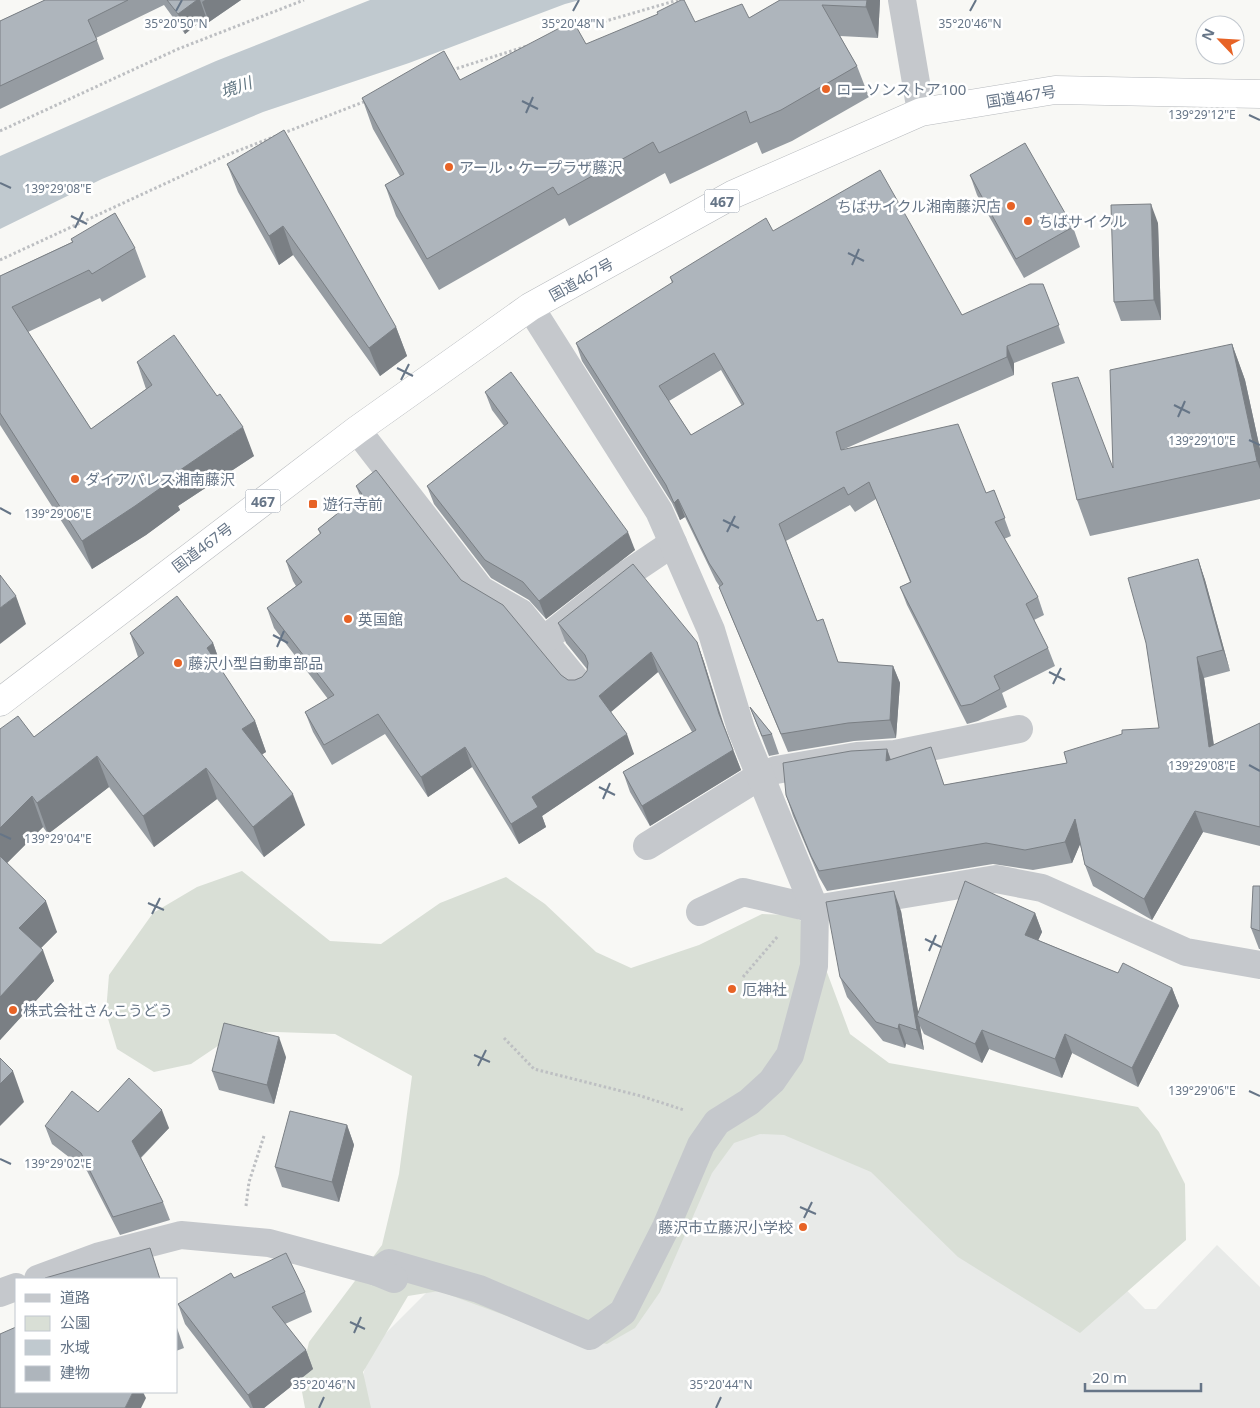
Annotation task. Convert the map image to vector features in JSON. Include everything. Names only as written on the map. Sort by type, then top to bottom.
[{"type":"highway","name":"国道467号","points":[[0,702],[357,430],[530,307],[734,194],[921,112],[1055,90],[1260,94]]},
{"type":"street","points":[[902,0],[921,112]]},
{"type":"street","points":[[378,1272],[389,1264],[479,1289],[590,1336],[623,1312],[666,1227],[701,1145],[717,1122],[750,1102],[772,1081],[790,1055],[814,966],[814,909],[741,728],[711,630],[659,511],[530,307]]},
{"type":"street","points":[[357,430],[481,590],[521,613],[580,685]]},
{"type":"street","points":[[544,640],[627,574],[673,543]]},
{"type":"street","points":[[647,846],[760,776],[776,770],[857,756],[894,754],[1019,730]]},
{"type":"street","points":[[700,912],[742,892],[814,909],[996,879],[1042,888],[1186,952],[1260,964]]},
{"type":"street","points":[[41,1278],[100,1256],[181,1235],[269,1243],[378,1272],[408,1284]]},
{"type":"street","points":[[0,1293],[15,1287]]},
{"type":"path","points":[[0,131],[178,49],[304,0]]},
{"type":"path","points":[[574,31],[678,0]]},
{"type":"path","points":[[446,72],[529,45]]},
{"type":"path","points":[[0,260],[227,155],[375,98]]},
{"type":"path","points":[[743,977],[782,932],[814,909]]},
{"type":"path","points":[[504,1038],[534,1069],[641,1096],[717,1122]]},
{"type":"path","points":[[252,1242],[246,1204],[249,1182],[264,1136]]},
{"type":"shaded area","name":"藤沢市立藤沢小学校","points":[[817,1056],[1098,1261],[1145,1309],[1156,1309],[1217,1245],[1260,1287],[1260,1408],[366,1408],[358,1398],[369,1350],[441,1278]]},
{"type":"green space","points":[[242,871],[330,941],[381,944],[440,903],[506,877],[545,904],[596,952],[631,968],[699,945],[762,914],[788,915],[809,924],[850,1034],[889,1063],[1138,1107],[1159,1132],[1185,1184],[1186,1240],[1080,1333],[958,1257],[871,1172],[784,1135],[760,1134],[734,1143],[712,1173],[660,1292],[635,1328],[607,1344],[555,1334],[439,1291],[408,1296],[363,1372],[371,1408],[305,1408],[300,1381],[309,1342],[382,1245],[399,1174],[412,1076],[335,1034],[276,1032],[237,1033],[191,1064],[154,1072],[117,1049],[106,1012],[109,975],[153,913],[197,887]]},
{"type":"water","name":"境川","points":[[370,0],[580,0],[409,63],[263,112],[102,179],[0,229],[0,156],[216,61]]},
{"type":"building","points":[[45,0],[128,0],[88,20],[97,40],[0,86],[0,21]]},
{"type":"building","points":[[167,0],[197,0],[178,14]]},
{"type":"building","points":[[684,0],[695,22],[742,4],[749,18],[780,0],[867,0],[866,7],[822,5],[857,66],[781,110],[750,123],[746,111],[659,153],[653,142],[558,195],[553,187],[427,259],[385,185],[404,174],[362,98],[444,51],[460,80],[573,21],[586,44],[658,14],[657,12]]},
{"type":"building","points":[[284,130],[396,327],[369,348],[283,226],[269,236],[227,164]]},
{"type":"building","name":"ちばサイクル","points":[[1025,143],[1073,227],[1016,259],[970,175]]},
{"type":"building","points":[[880,170],[962,315],[1030,284],[1043,284],[1059,325],[1007,346],[1007,357],[836,432],[841,450],[958,424],[986,493],[994,490],[1005,518],[995,522],[1038,597],[1026,604],[1048,648],[994,676],[1000,689],[972,704],[961,706],[900,587],[911,582],[869,482],[848,495],[844,487],[779,524],[817,621],[823,619],[838,662],[893,666],[890,720],[848,723],[781,734],[719,587],[723,584],[709,563],[678,499],[674,503],[666,485],[576,343],[673,282],[670,277],[766,218],[773,231]],"holes":[[[714,353],[744,404],[691,435],[659,386]]]},
{"type":"building","points":[[1151,204],[1154,300],[1114,302],[1111,205]]},
{"type":"building","points":[[115,213],[135,248],[92,274],[89,270],[12,307],[91,429],[152,385],[137,362],[174,335],[217,396],[220,394],[243,427],[167,479],[169,482],[82,541],[0,413],[0,276],[73,242],[71,239]]},
{"type":"building","points":[[1232,344],[1257,461],[1077,500],[1052,383],[1078,377],[1113,468],[1110,370]]},
{"type":"building","points":[[511,372],[628,532],[539,601],[523,582],[485,560],[427,486],[508,423],[485,392]]},
{"type":"building","points":[[376,470],[461,580],[503,605],[561,675],[568,680],[582,677],[587,671],[588,663],[585,655],[558,623],[633,564],[697,642],[719,714],[733,750],[642,806],[623,772],[696,730],[651,652],[599,696],[627,734],[532,797],[538,807],[511,824],[465,747],[421,777],[378,714],[324,745],[305,712],[334,695],[267,608],[302,582],[286,561],[321,533],[318,529],[362,494],[356,486]]},
{"type":"building","points":[[1198,559],[1223,650],[1197,657],[1209,747],[1260,723],[1260,827],[1195,811],[1144,899],[1085,865],[1075,819],[1065,842],[1025,850],[986,843],[819,871],[786,795],[783,763],[851,751],[887,749],[886,761],[931,747],[944,785],[1067,763],[1064,752],[1122,734],[1122,730],[1159,728],[1146,643],[1128,578]]},
{"type":"building","points":[[0,575],[16,596],[0,608]]},
{"type":"building","points":[[177,596],[213,643],[207,648],[255,721],[242,729],[293,794],[253,827],[206,768],[143,816],[97,756],[37,803],[32,796],[0,828],[0,729],[18,716],[34,737],[144,653],[130,633]]},
{"type":"building","points":[[750,707],[772,734],[762,736]]},
{"type":"building","points":[[0,856],[46,901],[19,928],[43,950],[0,997]]},
{"type":"building","points":[[965,881],[1035,913],[1025,935],[1118,973],[1123,963],[1172,988],[1132,1068],[1065,1034],[1055,1059],[982,1030],[975,1044],[917,1016]]},
{"type":"building","points":[[1253,886],[1260,886],[1260,931],[1251,928]]},
{"type":"building","points":[[894,891],[917,1030],[899,1024],[898,1029],[876,1022],[840,977],[826,902]]},
{"type":"building","points":[[224,1023],[279,1037],[267,1085],[212,1071]]},
{"type":"building","points":[[0,1058],[13,1071],[0,1084]]},
{"type":"building","points":[[129,1078],[162,1110],[132,1141],[163,1202],[113,1217],[81,1153],[45,1126],[72,1091],[98,1112]]},
{"type":"building","points":[[290,1111],[347,1125],[332,1182],[275,1167]]},
{"type":"building","points":[[150,1248],[160,1278],[45,1278]]},
{"type":"building","points":[[286,1253],[305,1292],[272,1307],[306,1350],[248,1395],[178,1304],[231,1273],[234,1278]]},
{"type":"building","points":[[15,1327],[15,1393],[132,1393],[125,1408],[0,1408],[0,1334]]},
{"type":"place","name":"ローソンストア100","points":[[826,89]]},
{"type":"place","name":"アール・ケープラザ藤沢","points":[[449,167]]},
{"type":"place","name":"ちばサイクル湘南藤沢店","points":[[1011,206]]},
{"type":"place","name":"ちばサイクル","points":[[1028,221]]},
{"type":"place","name":"ダイアパレス湘南藤沢","points":[[75,479]]},
{"type":"place","name":"遊行寺前","points":[[313,504]]},
{"type":"place","name":"英国館","points":[[348,619]]},
{"type":"place","name":"藤沢小型自動車部品","points":[[178,663]]},
{"type":"place","name":"厄神社","points":[[732,989]]},
{"type":"place","name":"株式会社さんこうどう","points":[[13,1010]]},
{"type":"place","name":"藤沢市立藤沢小学校","points":[[803,1227]]}]
